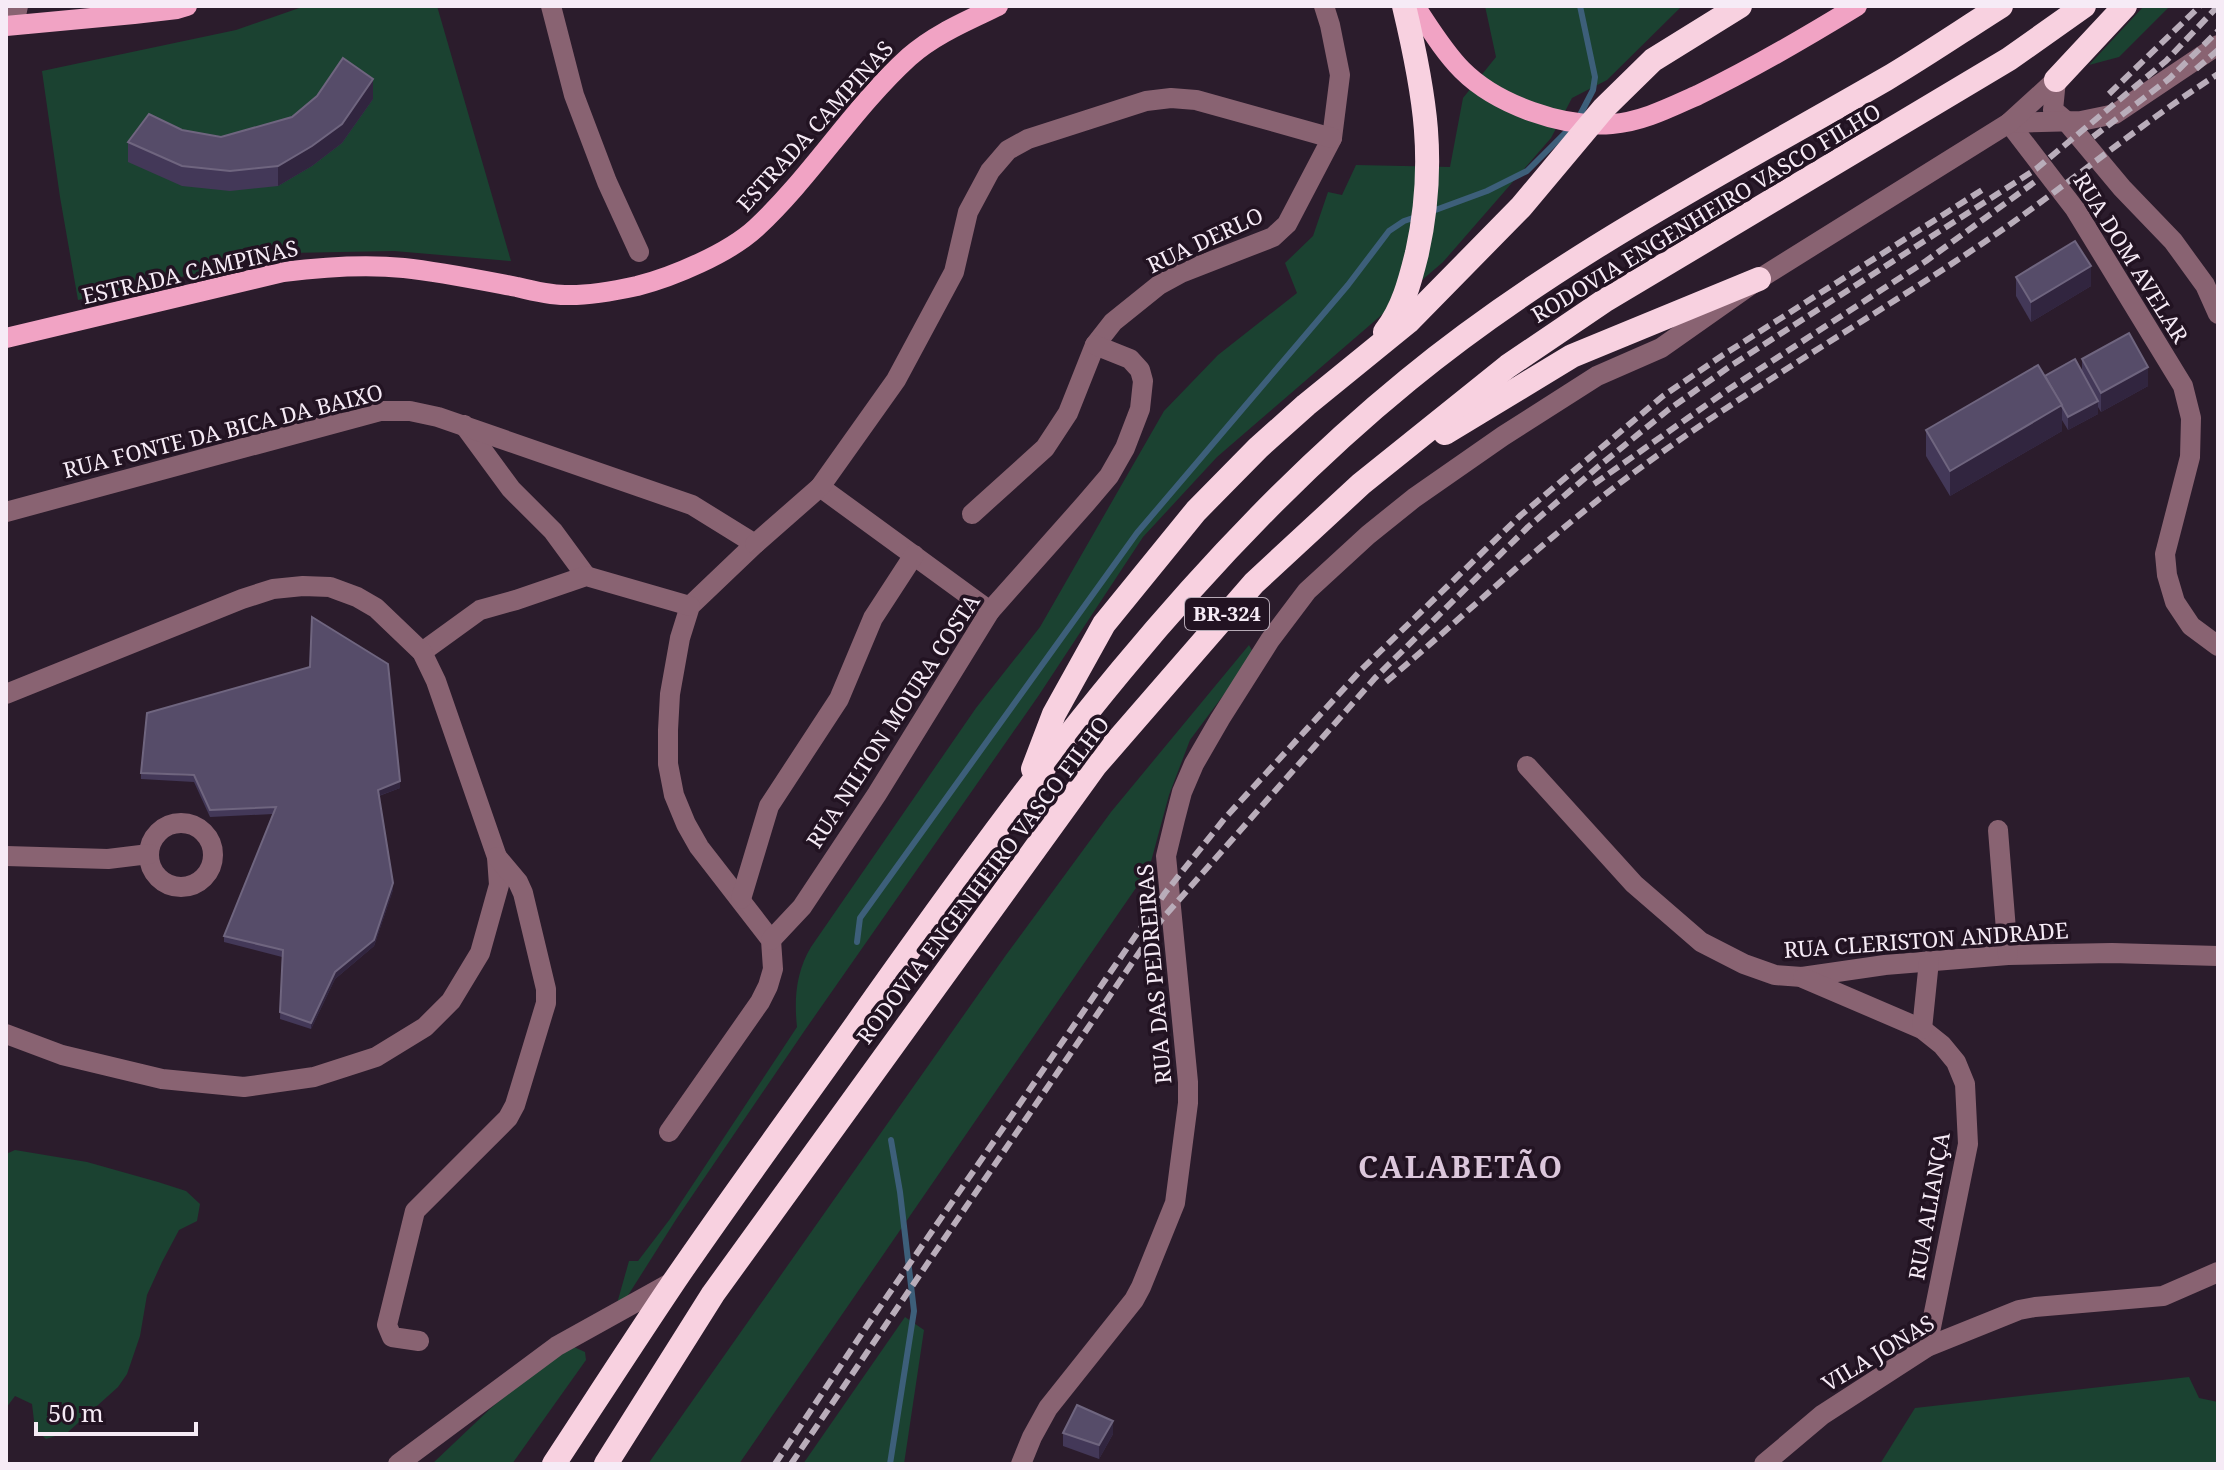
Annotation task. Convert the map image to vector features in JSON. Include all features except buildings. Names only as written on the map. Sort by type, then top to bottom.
[{"type":"highway","points":[[1364,359],[1392,322],[1401,304],[1422,230],[1429,168],[1426,121],[1404,6]]},
{"type":"highway","points":[[1025,792],[1054,714],[1104,624],[1196,511],[1268,439],[1408,322],[1510,218],[1604,108],[1653,60],[1740,6]]},
{"type":"highway","name":"RODOVIA ENGENHEIRO VASCO FILHO","points":[[554,1464],[675,1281],[1025,792],[1084,716],[1173,611],[1329,448],[1477,325],[1557,270],[1892,75],[2001,6]]},
{"type":"highway","name":"RODOVIA ENGENHEIRO VASCO FILHO","points":[[606,1464],[713,1294],[1095,766],[1254,583],[1361,484],[1508,366],[1604,301],[1739,218],[2009,59],[2084,6]]},
{"type":"highway","points":[[2056,80],[2125,6]]},
{"type":"highway","points":[[1361,484],[1572,356],[1759,279]]},
{"type":"main road","points":[[13,19],[187,6]]},
{"type":"main road","name":"ESTRADA CAMPINAS","points":[[6,338],[283,272],[312,269],[407,268],[567,295],[606,292],[670,275],[721,251],[754,230],[910,56],[949,29],[998,6]]},
{"type":"main road","points":[[1415,6],[1462,70],[1486,88],[1512,103],[1547,116],[1583,124],[1614,124],[1648,117],[1743,73],[1857,6]]},
{"type":"street","points":[[551,6],[574,95],[607,182],[639,252]]},
{"type":"street","name":"RUA DERLO","points":[[972,514],[1045,448],[1068,413],[1095,345],[1113,322],[1159,285],[1181,273],[1281,232],[1332,138],[1340,75],[1324,6]]},
{"type":"street","points":[[2009,123],[2093,120],[2115,114],[2218,45]]},
{"type":"street","points":[[2056,80],[2053,110],[2173,241],[2205,285],[2218,314]]},
{"type":"street","name":"RUA DAS PEDREIRAS","points":[[1021,1464],[1048,1408],[1134,1300],[1175,1203],[1188,1082],[1166,856],[1182,792],[1194,764],[1270,640],[1307,591],[1414,498],[1547,407],[1597,376],[1661,348],[1759,279],[2009,123],[2056,80]]},
{"type":"street","points":[[669,1132],[760,1002],[773,969],[771,940],[699,847],[674,795],[668,764],[670,694],[680,638],[690,606],[820,487],[896,380],[954,272],[968,212],[990,171],[1008,150],[1028,139],[1146,101],[1171,98],[1196,100],[1332,138]]},
{"type":"street","name":"RUA DOM AVELAR","points":[[2009,123],[2075,209],[2183,386],[2191,418],[2190,457],[2165,554],[2167,575],[2175,602],[2191,626],[2218,646]]},
{"type":"street","name":"RUA NILTON MOURA COSTA","points":[[771,940],[802,907],[877,794],[990,611],[1109,476],[1125,448],[1135,426],[1142,396],[1140,370],[1130,359],[1095,345]]},
{"type":"street","name":"RUA FONTE DA BICA DA BAIXO","points":[[6,512],[380,411],[410,411],[464,425],[692,505],[755,544]]},
{"type":"street","points":[[464,425],[511,489],[553,531],[586,576]]},
{"type":"street","points":[[820,487],[990,611]]},
{"type":"street","points":[[741,899],[769,806],[839,699],[873,618],[914,555]]},
{"type":"street","points":[[422,652],[480,610],[586,576],[690,606]]},
{"type":"street","points":[[6,694],[273,589],[330,587],[357,597],[391,620],[422,652],[436,681],[497,857],[499,885],[480,953],[451,1001],[425,1027],[376,1057],[314,1077],[244,1087],[162,1079],[62,1055],[6,1034]]},
{"type":"street","name":"RUA CLERISTON ANDRADE","points":[[1527,766],[1634,884],[1701,942],[1744,964],[1775,975],[1802,977],[1885,965],[2008,955],[2112,953],[2218,956]]},
{"type":"street","points":[[1998,830],[2008,955]]},
{"type":"street","points":[[6,856],[108,859],[149,854]]},
{"type":"street","points":[[419,1341],[392,1337],[387,1325],[415,1211],[508,1118],[515,1105],[546,1003],[546,989],[523,893],[497,857]]},
{"type":"street","points":[[1922,1029],[1929,961]]},
{"type":"street","name":"RUA ALIANÇA","points":[[1802,977],[1922,1029],[1942,1045],[1956,1062],[1965,1084],[1968,1144],[1927,1347]]},
{"type":"street","name":"VILA JONAS","points":[[1764,1464],[1822,1415],[1927,1347],[2019,1310],[2163,1296],[2218,1272]]},
{"type":"street","points":[[398,1464],[557,1346],[675,1281]]},
{"type":"green space","points":[[305,6],[437,6],[511,261],[394,251],[288,253],[78,300],[42,71],[236,30]]},
{"type":"green space","points":[[1485,6],[1682,6],[1607,80],[1572,98],[1551,138],[1443,262],[1217,457],[1143,537],[1039,695],[677,1218],[620,1308],[616,1307],[629,1261],[638,1261],[670,1219],[797,1027],[797,986],[811,947],[976,708],[1040,627],[1164,411],[1218,355],[1297,293],[1285,263],[1313,236],[1328,192],[1342,195],[1356,165],[1450,167],[1463,98],[1496,57]]},
{"type":"green space","points":[[2144,6],[2170,6],[2119,57],[2089,65]]},
{"type":"green space","points":[[1249,645],[1254,654],[1190,740],[1169,795],[1149,869],[739,1464],[648,1464],[1006,955],[1111,812]]},
{"type":"green space","points":[[15,1150],[87,1162],[158,1182],[186,1191],[200,1204],[197,1221],[179,1230],[147,1295],[140,1336],[127,1374],[118,1387],[68,1432],[46,1439],[35,1429],[32,1404],[15,1396],[6,1408],[6,1154]]},
{"type":"green space","points":[[905,1317],[924,1330],[904,1464],[803,1464]]},
{"type":"green space","points":[[574,1347],[585,1352],[586,1360],[512,1464],[432,1464],[536,1370]]},
{"type":"green space","points":[[2189,1377],[2199,1398],[2218,1402],[2218,1464],[1880,1464],[1915,1408]]},
{"type":"waterway","points":[[1579,117],[1593,90],[1595,77],[1580,6]]},
{"type":"waterway","points":[[1430,212],[1487,191],[1527,171],[1572,126]]},
{"type":"waterway","points":[[857,942],[860,918],[1137,533],[1348,285],[1389,231],[1416,217]]},
{"type":"waterway","points":[[890,1464],[914,1311],[891,1140]]},
{"type":"railway","points":[[2109,94],[2200,6]]},
{"type":"railway","points":[[791,1464],[1162,919],[1375,678],[1528,527],[1668,410],[1729,367],[2036,169],[2166,61],[2218,6]]},
{"type":"railway","points":[[2093,137],[2170,78],[2218,31]]},
{"type":"railway","points":[[2196,69],[2218,50]]},
{"type":"railway","points":[[1386,682],[1557,533],[1660,453],[1983,243],[2218,74]]},
{"type":"railway","points":[[1594,484],[1729,389],[1926,261],[2036,181]]},
{"type":"railway","points":[[775,1464],[1165,893],[1225,818],[1362,669],[1521,515],[1663,396],[1982,190]]},
{"type":"district","name":"CALABETÃO","points":[[1461,1168]]}]
